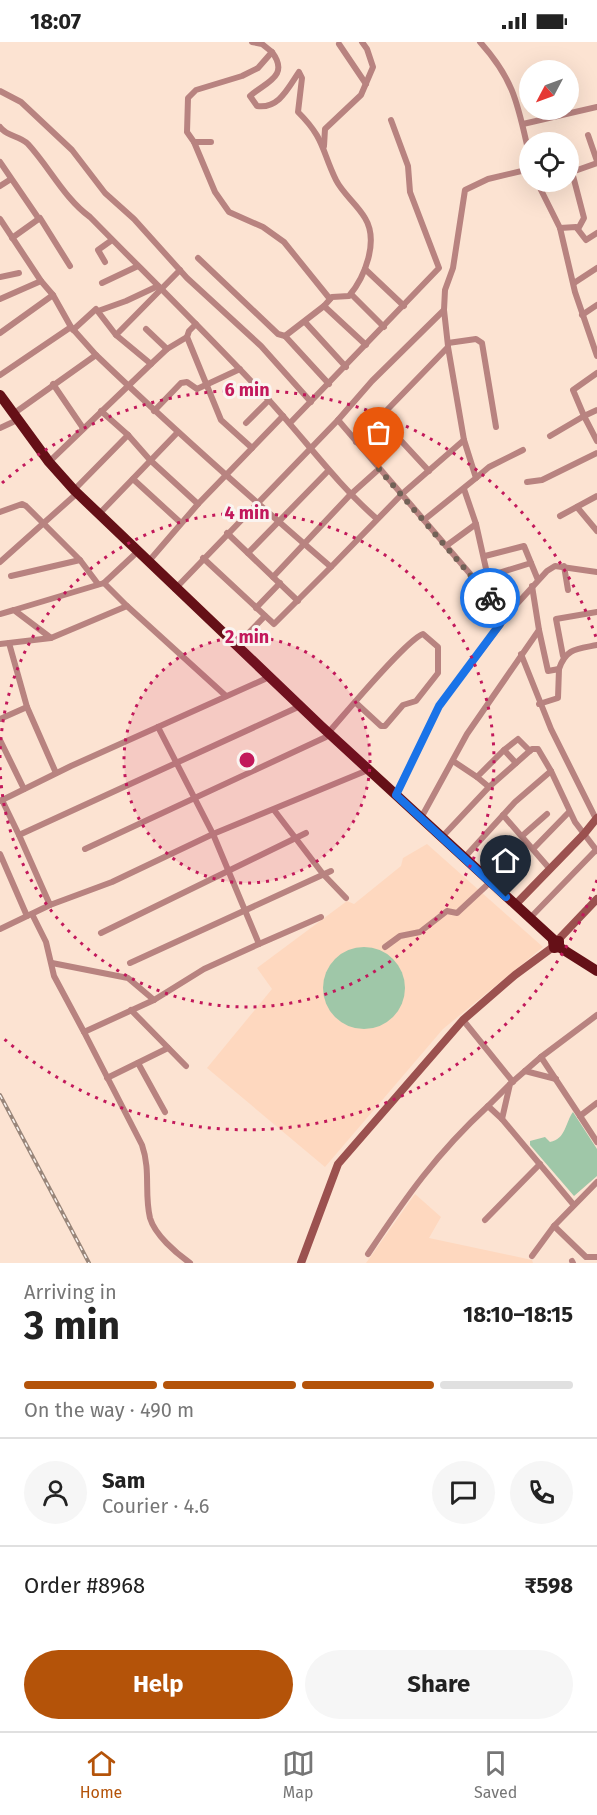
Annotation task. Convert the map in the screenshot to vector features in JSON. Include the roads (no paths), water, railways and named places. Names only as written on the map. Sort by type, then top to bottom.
[{"type":"highway","points":[[0,395],[45,465],[134,555],[237,645],[327,735]]},
{"type":"highway","points":[[0,404],[74,493],[148,561],[265,679],[367,772],[486,886],[556,944],[597,971]]},
{"type":"highway","points":[[367,772],[396,795],[556,944],[597,966]]},
{"type":"street","points":[[252,42],[262,44],[272,52],[278,61],[279,70],[273,80],[250,96],[256,106],[266,107],[281,99],[299,72],[302,78],[298,112],[313,127],[324,146],[337,181],[367,220],[370,243],[365,270],[351,294],[330,299],[285,336]]},
{"type":"street","points":[[324,146],[325,129],[361,95],[373,67],[362,42]]},
{"type":"street","points":[[480,42],[500,65],[516,96],[525,132]]},
{"type":"street","points":[[339,44],[366,84]]},
{"type":"street","points":[[272,52],[258,68],[242,76],[196,90],[188,99],[187,132],[202,154],[215,192],[229,212],[262,227],[284,242],[330,299]]},
{"type":"street","points":[[0,91],[21,102],[72,150],[98,185],[155,240],[180,270],[261,346],[311,402]]},
{"type":"street","points":[[523,124],[597,107]]},
{"type":"street","points":[[291,423],[439,267],[410,192],[408,166],[391,120]]},
{"type":"street","points":[[0,128],[4,132],[18,136],[29,146],[75,206],[240,369],[291,423],[328,471],[377,519]]},
{"type":"street","points":[[579,169],[597,162],[588,135]]},
{"type":"street","points":[[194,142],[211,142],[202,154]]},
{"type":"street","points":[[0,162],[70,266]]},
{"type":"street","points":[[476,478],[464,440],[448,345],[444,310],[445,290],[453,268],[465,190],[488,179],[519,172]]},
{"type":"street","points":[[0,186],[11,179]]},
{"type":"street","points":[[544,192],[560,228],[582,315],[597,356]]},
{"type":"street","points":[[576,192],[583,211],[583,223],[578,229]]},
{"type":"street","points":[[0,219],[41,282],[53,295],[72,329],[96,355],[177,433],[280,520],[331,567]]},
{"type":"street","points":[[12,238],[39,219]]},
{"type":"street","points":[[560,228],[578,229]]},
{"type":"street","points":[[578,229],[586,240],[597,233]]},
{"type":"street","points":[[105,262],[98,250],[111,240]]},
{"type":"street","points":[[198,258],[278,334],[285,336],[328,384]]},
{"type":"street","points":[[102,283],[138,266]]},
{"type":"street","points":[[574,284],[597,268]]},
{"type":"street","points":[[116,335],[180,270]]},
{"type":"street","points":[[365,270],[404,306]]},
{"type":"street","points":[[0,277],[19,273]]},
{"type":"street","points":[[0,299],[41,282]]},
{"type":"street","points":[[0,375],[72,329],[96,309],[98,311],[160,288]]},
{"type":"street","points":[[351,294],[384,327]]},
{"type":"street","points":[[0,333],[53,295]]},
{"type":"street","points":[[582,315],[597,305]]},
{"type":"street","points":[[324,306],[366,345]]},
{"type":"street","points":[[175,590],[203,558],[338,420],[372,381],[444,310]]},
{"type":"street","points":[[98,311],[116,335],[151,364]]},
{"type":"street","points":[[305,321],[346,367]]},
{"type":"street","points":[[196,324],[187,337],[205,386],[225,425],[252,448]]},
{"type":"street","points":[[146,329],[166,349]]},
{"type":"street","points":[[49,462],[166,349],[187,337]]},
{"type":"street","points":[[356,442],[448,345],[476,339],[482,343],[496,427]]},
{"type":"street","points":[[0,428],[53,384],[96,355]]},
{"type":"street","points":[[154,411],[181,383],[187,382],[195,390],[240,369]]},
{"type":"street","points":[[597,373],[573,390],[597,441]]},
{"type":"street","points":[[53,384],[83,428]]},
{"type":"street","points":[[246,423],[269,400]]},
{"type":"street","points":[[550,436],[597,410]]},
{"type":"street","points":[[101,411],[198,504]]},
{"type":"street","points":[[148,561],[198,504],[283,416]]},
{"type":"street","points":[[380,418],[429,471]]},
{"type":"street","points":[[338,420],[493,601]]},
{"type":"street","points":[[99,514],[177,433]]},
{"type":"street","points":[[0,562],[74,493],[128,435]]},
{"type":"street","points":[[203,558],[272,623],[277,622],[402,494],[464,440]]},
{"type":"street","points":[[424,520],[489,467],[523,450]]},
{"type":"street","points":[[527,482],[542,480],[597,453]]},
{"type":"street","points":[[273,577],[350,495],[379,469]]},
{"type":"street","points":[[248,553],[328,471]]},
{"type":"street","points":[[133,479],[181,523]]},
{"type":"street","points":[[464,489],[485,556],[493,601],[500,624]]},
{"type":"street","points":[[560,516],[597,496]]},
{"type":"street","points":[[0,512],[23,505],[43,522],[101,583],[226,696]]},
{"type":"street","points":[[577,507],[597,531]]},
{"type":"street","points":[[590,524],[597,518]]},
{"type":"street","points":[[446,546],[476,524]]},
{"type":"street","points":[[227,533],[298,601]]},
{"type":"street","points":[[485,556],[524,546],[537,580]]},
{"type":"street","points":[[0,614],[101,583],[134,555]]},
{"type":"street","points":[[11,576],[80,560]]},
{"type":"street","points":[[489,576],[531,563]]},
{"type":"street","points":[[396,795],[439,706],[500,624],[537,580],[555,566],[597,572]]},
{"type":"street","points":[[564,566],[568,590]]},
{"type":"street","points":[[256,608],[280,583]]},
{"type":"street","points":[[532,586],[548,671],[559,669]]},
{"type":"street","points":[[0,645],[51,638],[127,606]]},
{"type":"street","points":[[14,610],[51,638]]},
{"type":"street","points":[[540,704],[560,697],[559,669],[563,656],[556,619],[597,612]]},
{"type":"street","points":[[237,645],[265,616]]},
{"type":"street","points":[[421,818],[467,734],[539,630]]},
{"type":"street","points":[[85,849],[327,735],[355,702],[415,637],[423,634],[438,647],[438,673],[416,701],[403,705],[385,726],[381,726],[355,702]]},
{"type":"street","points":[[9,643],[27,707],[56,773]]},
{"type":"street","points":[[563,656],[576,649],[597,645]]},
{"type":"street","points":[[514,905],[597,818],[540,704],[521,654]]},
{"type":"street","points":[[50,905],[1,801],[56,773],[265,679]]},
{"type":"street","points":[[0,719],[27,707]]},
{"type":"street","points":[[19,835],[296,708]]},
{"type":"street","points":[[158,727],[213,834],[259,944]]},
{"type":"street","points":[[477,777],[518,739],[530,751]]},
{"type":"street","points":[[0,740],[3,753],[24,789]]},
{"type":"street","points":[[442,837],[489,787],[530,751],[538,749],[566,799],[569,812],[597,850],[530,919]]},
{"type":"street","points":[[504,750],[516,763]]},
{"type":"street","points":[[453,761],[489,787]]},
{"type":"street","points":[[464,858],[503,815],[550,771]]},
{"type":"street","points":[[0,929],[50,905],[112,882],[213,834],[367,772]]},
{"type":"street","points":[[274,810],[323,874],[346,898]]},
{"type":"street","points":[[533,849],[569,812]]},
{"type":"street","points":[[522,836],[547,814]]},
{"type":"street","points":[[503,815],[549,868]]},
{"type":"street","points":[[101,933],[306,833]]},
{"type":"street","points":[[0,854],[46,942],[54,976],[142,1145],[149,1164],[150,1219],[171,1246],[190,1263]]},
{"type":"street","points":[[130,963],[331,871]]},
{"type":"street","points":[[385,947],[400,936],[420,932],[447,912],[457,913],[486,886]]},
{"type":"street","points":[[301,1263],[338,1164],[463,1020],[515,975],[556,944],[597,899]]},
{"type":"street","points":[[84,1032],[154,1000],[204,969],[321,916]]},
{"type":"street","points":[[52,963],[128,978],[154,1000]]},
{"type":"street","points":[[131,1010],[186,1066]]},
{"type":"street","points":[[368,1254],[422,1174],[460,1131],[541,1057],[597,1015]]},
{"type":"street","points":[[463,1020],[512,1083]]},
{"type":"street","points":[[107,1078],[168,1048]]},
{"type":"street","points":[[541,1057],[597,1142]]},
{"type":"street","points":[[138,1063],[165,1113]]},
{"type":"street","points":[[525,1071],[556,1079]]},
{"type":"street","points":[[502,1119],[512,1083]]},
{"type":"street","points":[[580,1116],[597,1103]]},
{"type":"street","points":[[489,1106],[573,1204]]},
{"type":"street","points":[[485,1220],[540,1164]]},
{"type":"street","points":[[532,1256],[573,1204],[597,1182]]},
{"type":"street","points":[[555,1226],[586,1257],[597,1257]]},
{"type":"railway","points":[[0,1095],[89,1263]]}]
